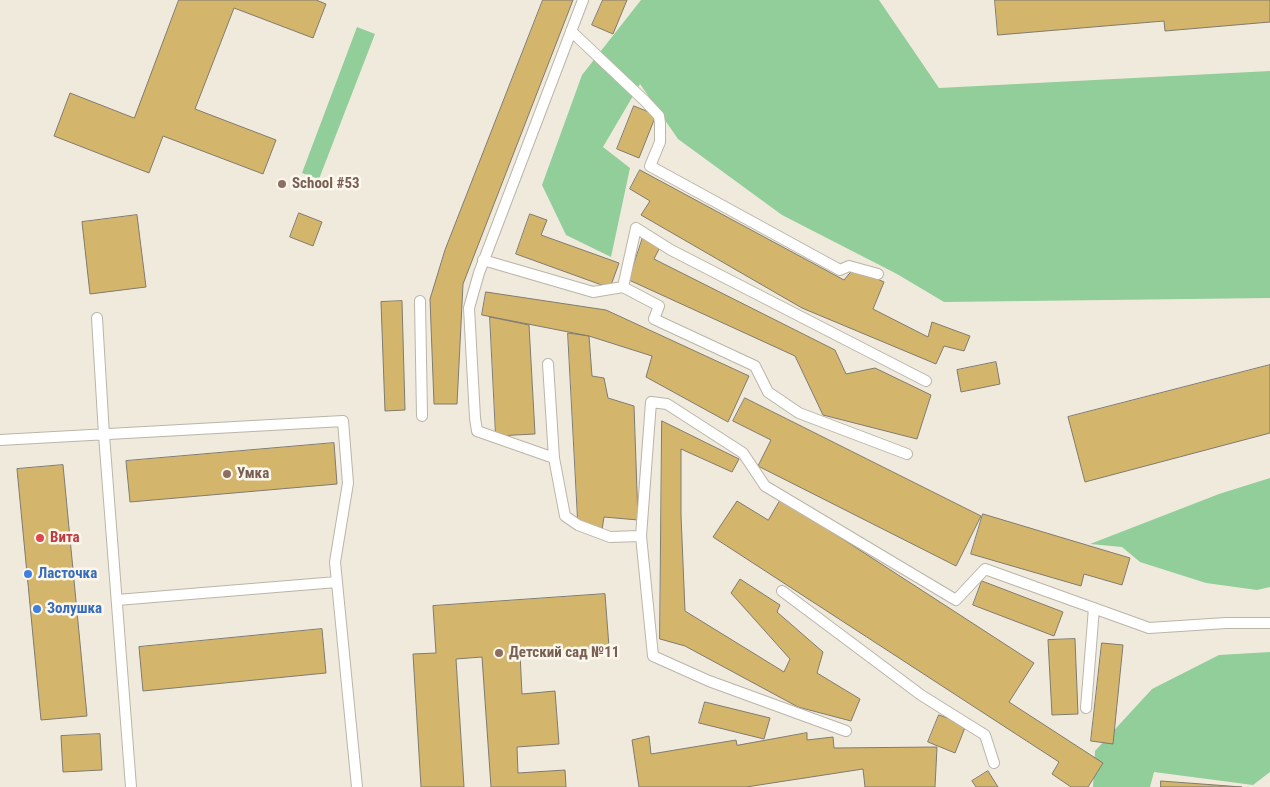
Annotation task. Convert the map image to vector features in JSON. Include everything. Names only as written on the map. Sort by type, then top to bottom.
[{"type":"lane","points":[[554,458],[477,431],[469,308],[483,260],[583,0]]},
{"type":"lane","points":[[571,31],[659,116],[660,142],[650,166],[840,270],[848,266],[878,274]]},
{"type":"lane","points":[[623,287],[636,228],[671,250],[926,380]]},
{"type":"lane","points":[[483,260],[593,292],[623,287],[658,306],[654,319],[755,366],[768,392],[799,414],[907,454]]},
{"type":"lane","points":[[420,300],[422,416]]},
{"type":"lane","points":[[97,318],[131,787]]},
{"type":"lane","points":[[548,364],[554,458],[565,516],[578,525],[610,537],[641,536]]},
{"type":"lane","points":[[846,731],[709,681],[652,656],[641,536],[651,402],[667,404],[743,453],[765,486],[956,600],[985,569],[1149,628],[1226,623],[1270,623]]},
{"type":"lane","points":[[0,440],[342,421],[348,483],[335,562],[357,787]]},
{"type":"lane","points":[[117,600],[337,582]]},
{"type":"lane","points":[[782,591],[921,695],[985,735],[994,763]]},
{"type":"lane","points":[[1086,708],[1094,608]]},
{"type":"green space","points":[[641,0],[879,0],[939,88],[1270,71],[1270,298],[944,302],[897,274],[782,215],[678,139],[640,84],[603,147],[630,168],[611,257],[566,235],[542,185],[582,75]]},
{"type":"green space","points":[[357,27],[375,34],[319,179],[302,173]]},
{"type":"green space","points":[[1270,478],[1270,587],[1257,590],[1206,583],[1140,562],[1122,547],[1090,544],[1219,494]]},
{"type":"green space","points":[[1270,652],[1270,772],[1253,785],[1154,772],[1150,787],[1093,787],[1095,751],[1152,689],[1219,655]]},
{"type":"building","points":[[179,0],[316,0],[326,4],[313,38],[234,8],[195,109],[276,140],[263,174],[163,136],[149,173],[54,136],[70,93],[134,118]]},
{"type":"building","points":[[543,0],[573,0],[463,284],[457,404],[434,404],[430,299],[445,250]]},
{"type":"building","points":[[603,0],[627,0],[613,34],[592,25]]},
{"type":"building","points":[[995,0],[1270,0],[1270,22],[1165,31],[1164,21],[998,35]]},
{"type":"building","points":[[634,106],[656,115],[639,158],[617,149]]},
{"type":"building","points":[[640,170],[844,280],[854,268],[884,282],[873,309],[928,337],[932,322],[970,336],[964,351],[944,346],[936,364],[802,308],[641,215],[650,201],[630,189]]},
{"type":"building","points":[[299,213],[322,222],[313,246],[290,237]]},
{"type":"building","points":[[530,214],[547,220],[541,235],[619,263],[610,288],[516,254]]},
{"type":"building","points":[[137,215],[146,287],[90,294],[82,222]]},
{"type":"building","points":[[643,237],[660,247],[654,259],[835,350],[846,374],[875,368],[931,395],[917,439],[823,415],[795,356],[629,280]]},
{"type":"building","points":[[486,292],[606,310],[749,376],[728,422],[646,377],[652,356],[589,336],[482,315]]},
{"type":"building","points":[[402,301],[405,410],[385,411],[381,302]]},
{"type":"building","points":[[490,317],[529,325],[535,434],[496,436]]},
{"type":"building","points":[[568,333],[589,336],[592,376],[604,378],[608,398],[634,406],[638,520],[604,517],[602,530],[578,521]]},
{"type":"building","points":[[996,362],[1000,384],[961,392],[957,370]]},
{"type":"building","points":[[1270,365],[1270,433],[1085,482],[1068,417]]},
{"type":"building","points":[[745,398],[981,516],[956,566],[758,466],[771,440],[733,421]]},
{"type":"building","points":[[662,421],[739,459],[732,472],[681,449],[681,515],[685,611],[784,672],[790,659],[731,593],[740,579],[780,605],[777,612],[823,652],[817,673],[860,699],[851,721],[798,707],[685,646],[660,639]]},
{"type":"building","points":[[334,443],[337,484],[130,502],[126,461]]},
{"type":"building","points":[[63,465],[87,716],[41,720],[17,469]]},
{"type":"building","points":[[781,499],[1034,663],[1009,702],[1103,763],[1088,787],[1071,787],[1052,774],[1059,762],[713,537],[737,501],[768,520]]},
{"type":"building","points":[[983,514],[1130,558],[1122,585],[1084,574],[1081,586],[971,554]]},
{"type":"building","points":[[982,581],[1063,612],[1054,636],[973,605]]},
{"type":"building","points":[[605,594],[609,647],[520,653],[522,694],[555,691],[559,744],[517,747],[518,773],[565,770],[566,787],[491,787],[482,657],[456,659],[464,787],[421,787],[413,654],[436,653],[433,606]]},
{"type":"building","points":[[322,629],[326,673],[143,691],[139,647]]},
{"type":"building","points":[[1075,639],[1078,714],[1052,715],[1048,640]]},
{"type":"building","points":[[1102,643],[1123,645],[1113,744],[1091,741]]},
{"type":"building","points":[[705,702],[770,718],[764,739],[699,723]]},
{"type":"building","points":[[939,715],[966,725],[955,753],[928,742]]},
{"type":"building","points":[[807,733],[807,740],[833,737],[834,748],[937,747],[935,787],[865,787],[863,769],[746,787],[639,787],[632,740],[649,736],[651,754],[736,740],[737,745]]},
{"type":"building","points":[[100,734],[102,770],[63,772],[61,736]]},
{"type":"building","points":[[988,771],[998,787],[976,787],[972,781]]},
{"type":"building","points":[[1161,781],[1242,787],[1161,787]]},
{"type":"place","name":"School #53","points":[[282,184]]},
{"type":"place","name":"Умка","points":[[227,474]]},
{"type":"place","name":"Вита","points":[[40,538]]},
{"type":"place","name":"Ласточка","points":[[28,574]]},
{"type":"place","name":"Золушка","points":[[37,609]]},
{"type":"place","name":"Детский сад №11","points":[[499,653]]}]
